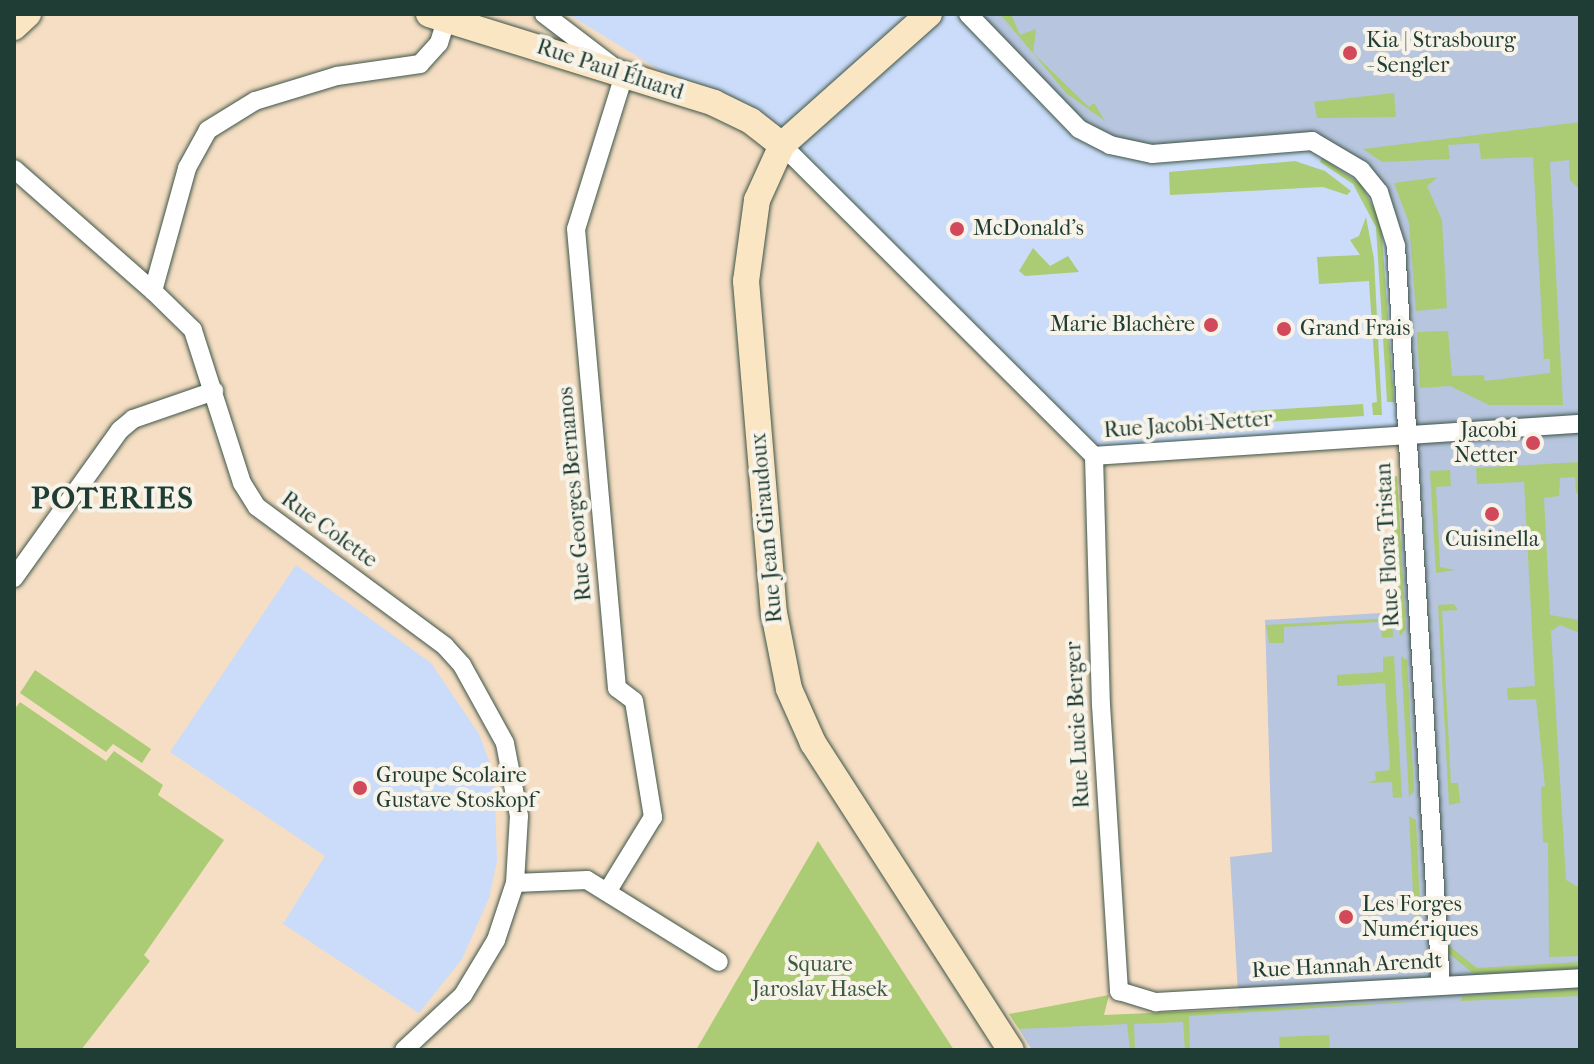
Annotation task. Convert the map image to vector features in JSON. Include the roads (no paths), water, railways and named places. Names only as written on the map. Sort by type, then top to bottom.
[{"type":"street","points":[[14,27],[28,14]]},
{"type":"street","points":[[544,14],[624,75]]},
{"type":"street","name":"Rue Jean Giraudoux","points":[[929,14],[782,145],[757,200],[746,281],[783,671],[813,743],[1011,1050]]},
{"type":"street","name":"Rue Flora Tristan","points":[[968,14],[1079,129],[1110,145],[1152,154],[1312,141],[1361,170],[1379,192],[1396,246],[1441,985]]},
{"type":"street","points":[[153,291],[192,154],[222,117],[255,101],[337,76],[420,64],[439,43],[445,15]]},
{"type":"street","name":"Rue Paul Éluard","points":[[445,15],[728,109],[782,145]]},
{"type":"street","name":"Rue Georges Bernanos","points":[[607,892],[653,817],[634,701],[617,688],[576,229],[624,75]]},
{"type":"street","name":"Rue Jacobi-Netter","points":[[782,145],[1094,456],[1580,424]]},
{"type":"street","name":"Rue Colette","points":[[14,169],[193,330],[242,483],[257,507],[401,611],[462,665],[505,743],[519,816],[515,883],[496,940],[463,995],[404,1050]]},
{"type":"street","points":[[14,578],[120,430],[133,419],[214,391]]},
{"type":"street","name":"Rue Lucie Berger","points":[[1094,456],[1100,690],[1119,991]]},
{"type":"street","points":[[515,883],[587,880],[719,962]]},
{"type":"street","name":"Rue Hannah Arendt","points":[[1119,991],[1156,1002],[1580,978]]},
{"type":"place","name":"Kia | Strasbourg - Sengler","points":[[1350,53]]},
{"type":"place","name":"McDonald's","points":[[957,229]]},
{"type":"place","name":"Marie Blachère","points":[[1211,325]]},
{"type":"place","name":"Grand Frais","points":[[1284,329]]},
{"type":"place","name":"Jacobi Netter","points":[[1533,443]]},
{"type":"place","name":"Cuisinella","points":[[1492,514]]},
{"type":"place","name":"Groupe Scolaire Gustave Stoskopf","points":[[360,788]]},
{"type":"place","name":"Les Forges Numériques","points":[[1346,917]]},
{"type":"district","name":"POTERIES","points":[[113,499]]},
{"type":"park label","name":"Square Jaroslav Hasek","points":[[820,976]]}]
